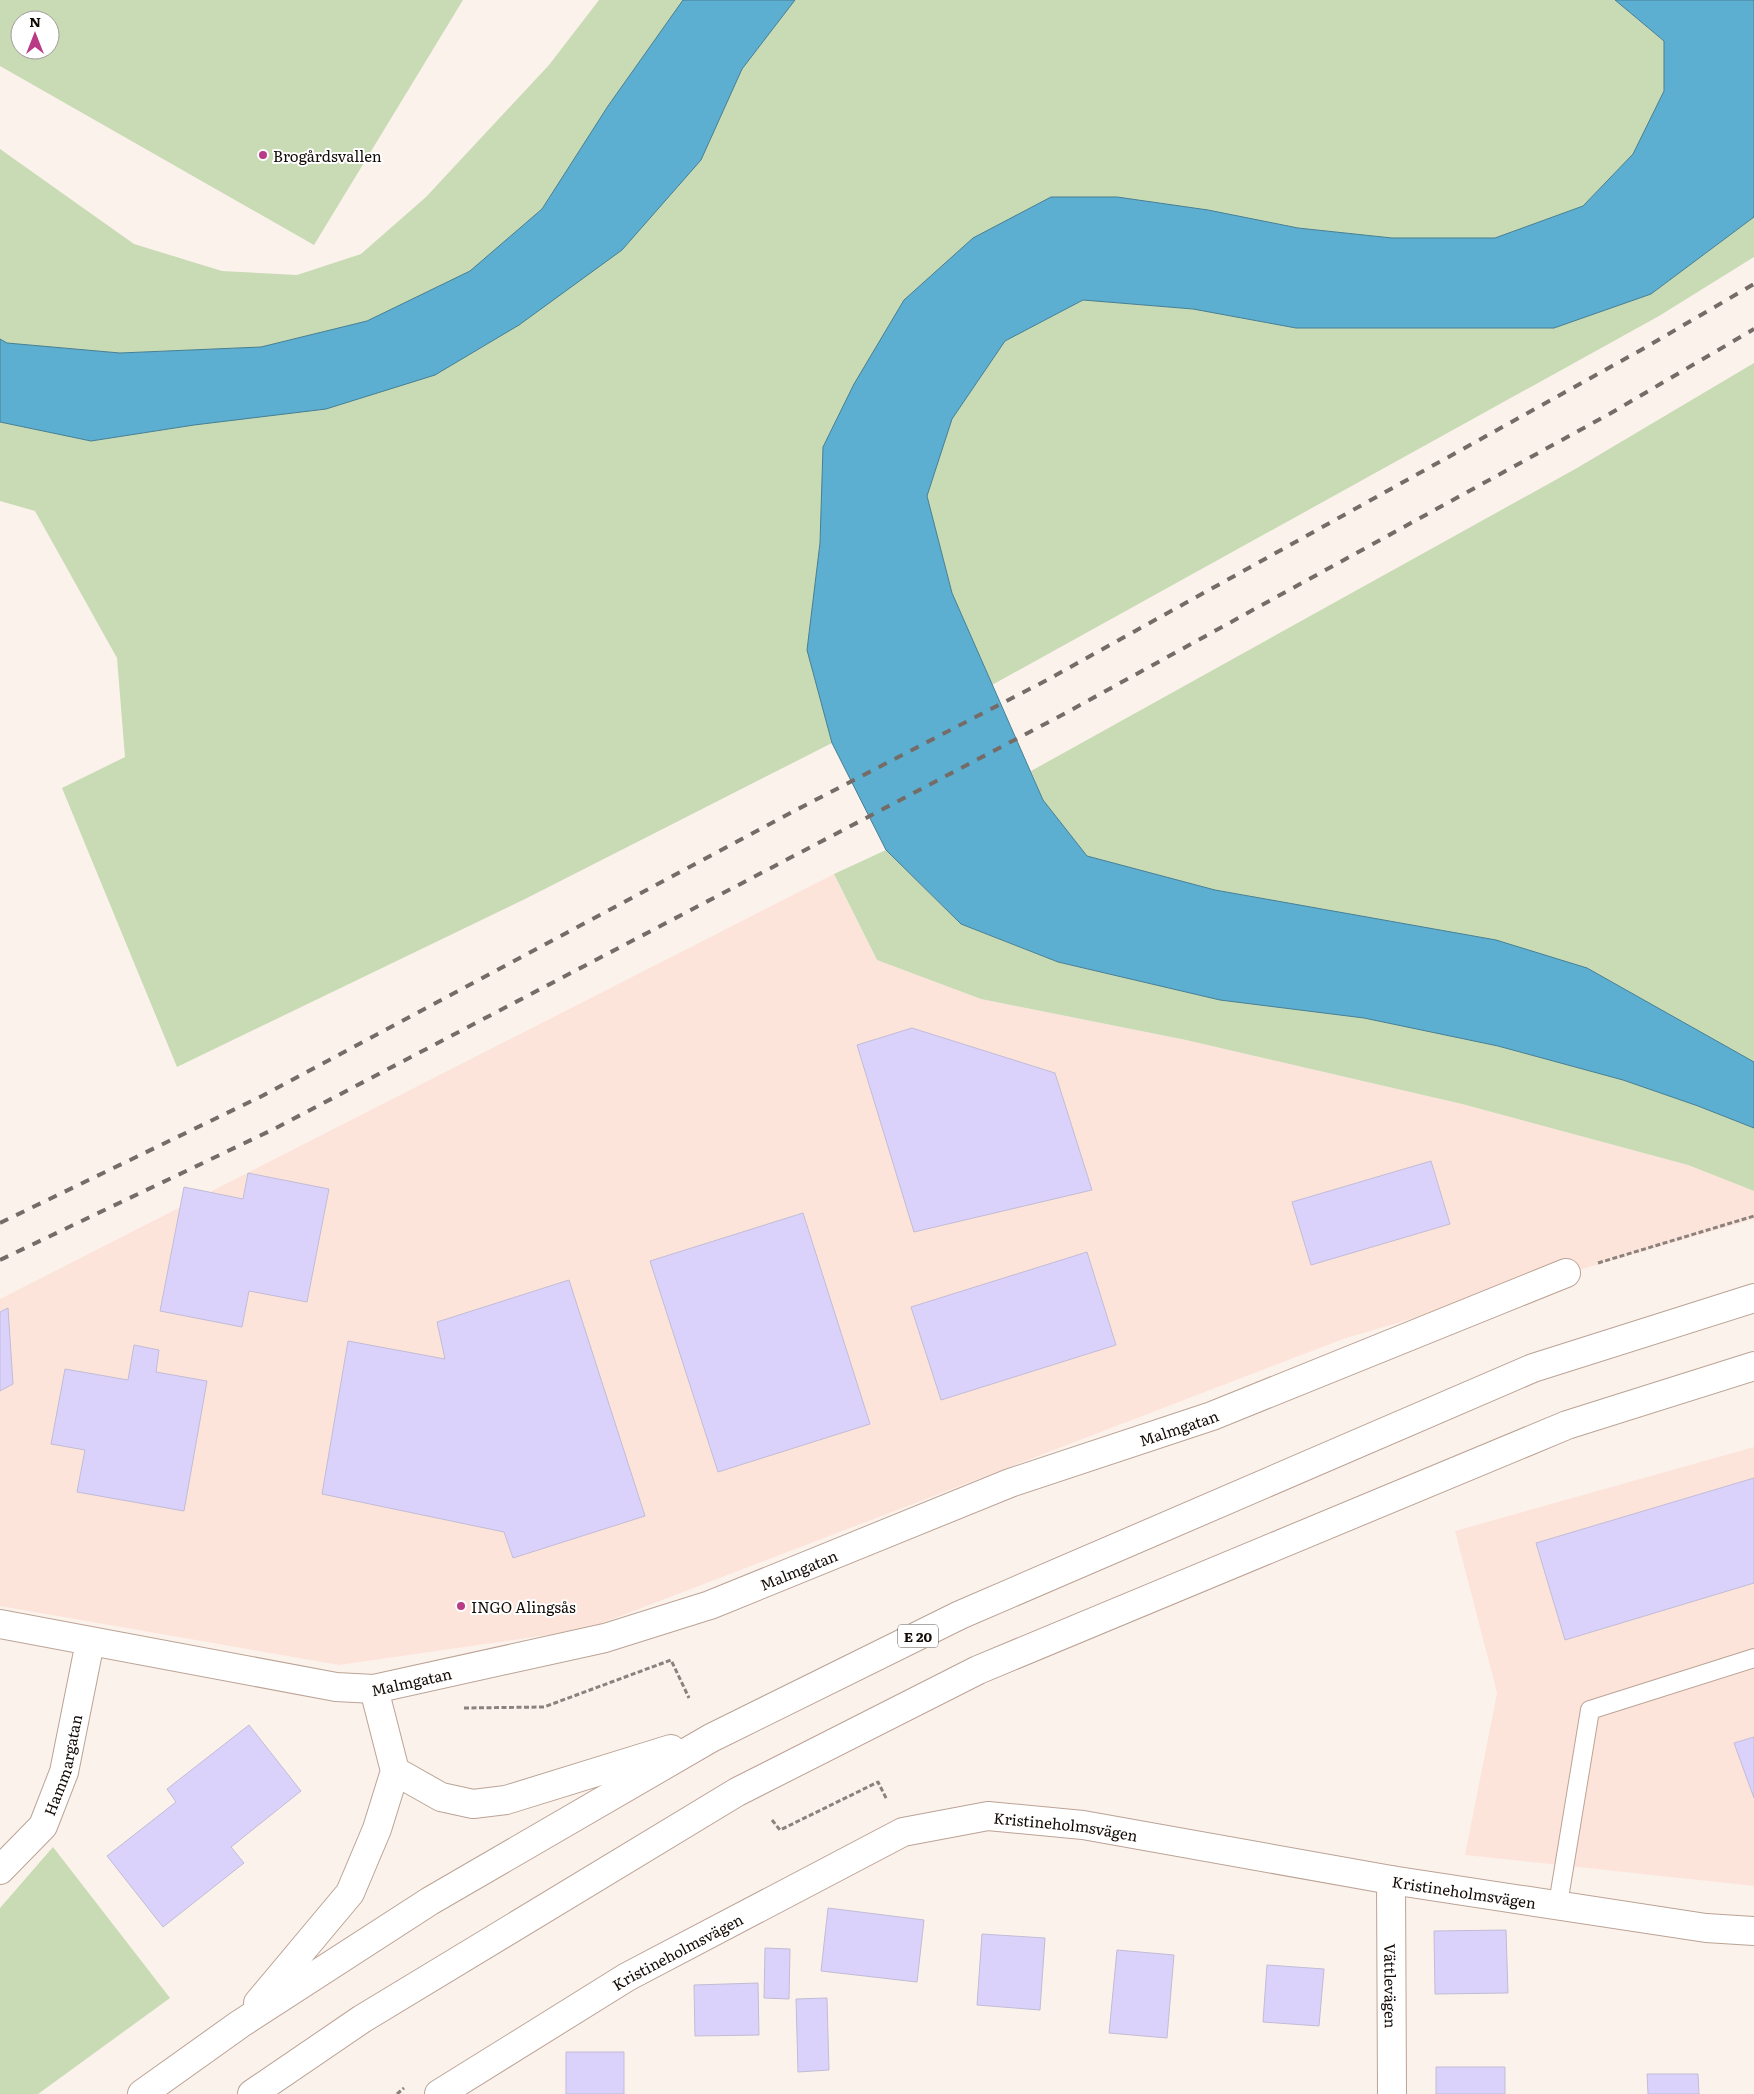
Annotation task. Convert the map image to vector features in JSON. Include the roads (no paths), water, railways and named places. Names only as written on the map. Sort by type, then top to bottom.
[{"type":"main road","name":"Malmgatan","points":[[0,1624],[336,1687],[374,1689],[613,1636],[710,1605],[1010,1483],[1212,1416],[1566,1273]]},
{"type":"main road","name":"E 20","points":[[142,2094],[240,2024],[430,1901],[711,1738],[960,1615],[1533,1368],[1754,1298]]},
{"type":"main road","points":[[252,2094],[362,2019],[737,1792],[978,1670],[1566,1425],[1754,1366]]},
{"type":"main road","name":"Hammargatan","points":[[0,1870],[43,1826],[61,1781],[90,1642]]},
{"type":"main road","points":[[240,2024],[350,1893],[377,1829],[395,1772],[374,1689]]},
{"type":"main road","points":[[395,1772],[441,1797],[473,1804],[506,1800],[711,1738]]},
{"type":"main road","name":"Kristineholmsvägen","points":[[439,2094],[627,1977],[903,1832],[988,1816],[1083,1825],[1391,1880],[1706,1928],[1754,1931]]},
{"type":"main road","name":"Vättlevägen","points":[[1391,1880],[1392,2094]]},
{"type":"lane","points":[[1558,1904],[1590,1710],[1754,1658]]},
{"type":"water","points":[[683,0],[795,0],[742,69],[701,160],[622,250],[519,325],[435,375],[326,409],[194,425],[91,441],[0,422],[0,339],[7,343],[120,353],[261,347],[367,321],[470,271],[542,209],[608,106]]},
{"type":"water","points":[[1615,0],[1754,0],[1754,217],[1651,294],[1554,328],[1296,328],[1193,309],[1083,300],[1005,341],[952,419],[927,496],[952,593],[1043,800],[1087,856],[1215,890],[1496,940],[1587,968],[1754,1062],[1754,1128],[1623,1080],[1498,1046],[1364,1018],[1220,1000],[1058,962],[961,924],[886,850],[832,743],[807,650],[820,543],[823,447],[854,384],[904,300],[973,238],[1051,197],[1117,197],[1208,210],[1298,228],[1392,238],[1495,238],[1583,206],[1633,154],[1664,91],[1664,41]]},
{"type":"railway","points":[[0,1223],[262,1096],[798,809],[1047,680],[1641,350],[1754,284]]},
{"type":"railway","points":[[0,1260],[274,1129],[1062,715],[1611,413],[1754,329]]},
{"type":"place","name":"Brogårdsvallen","points":[[263,155]]},
{"type":"place","name":"INGO Alingsås","points":[[461,1606]]}]
